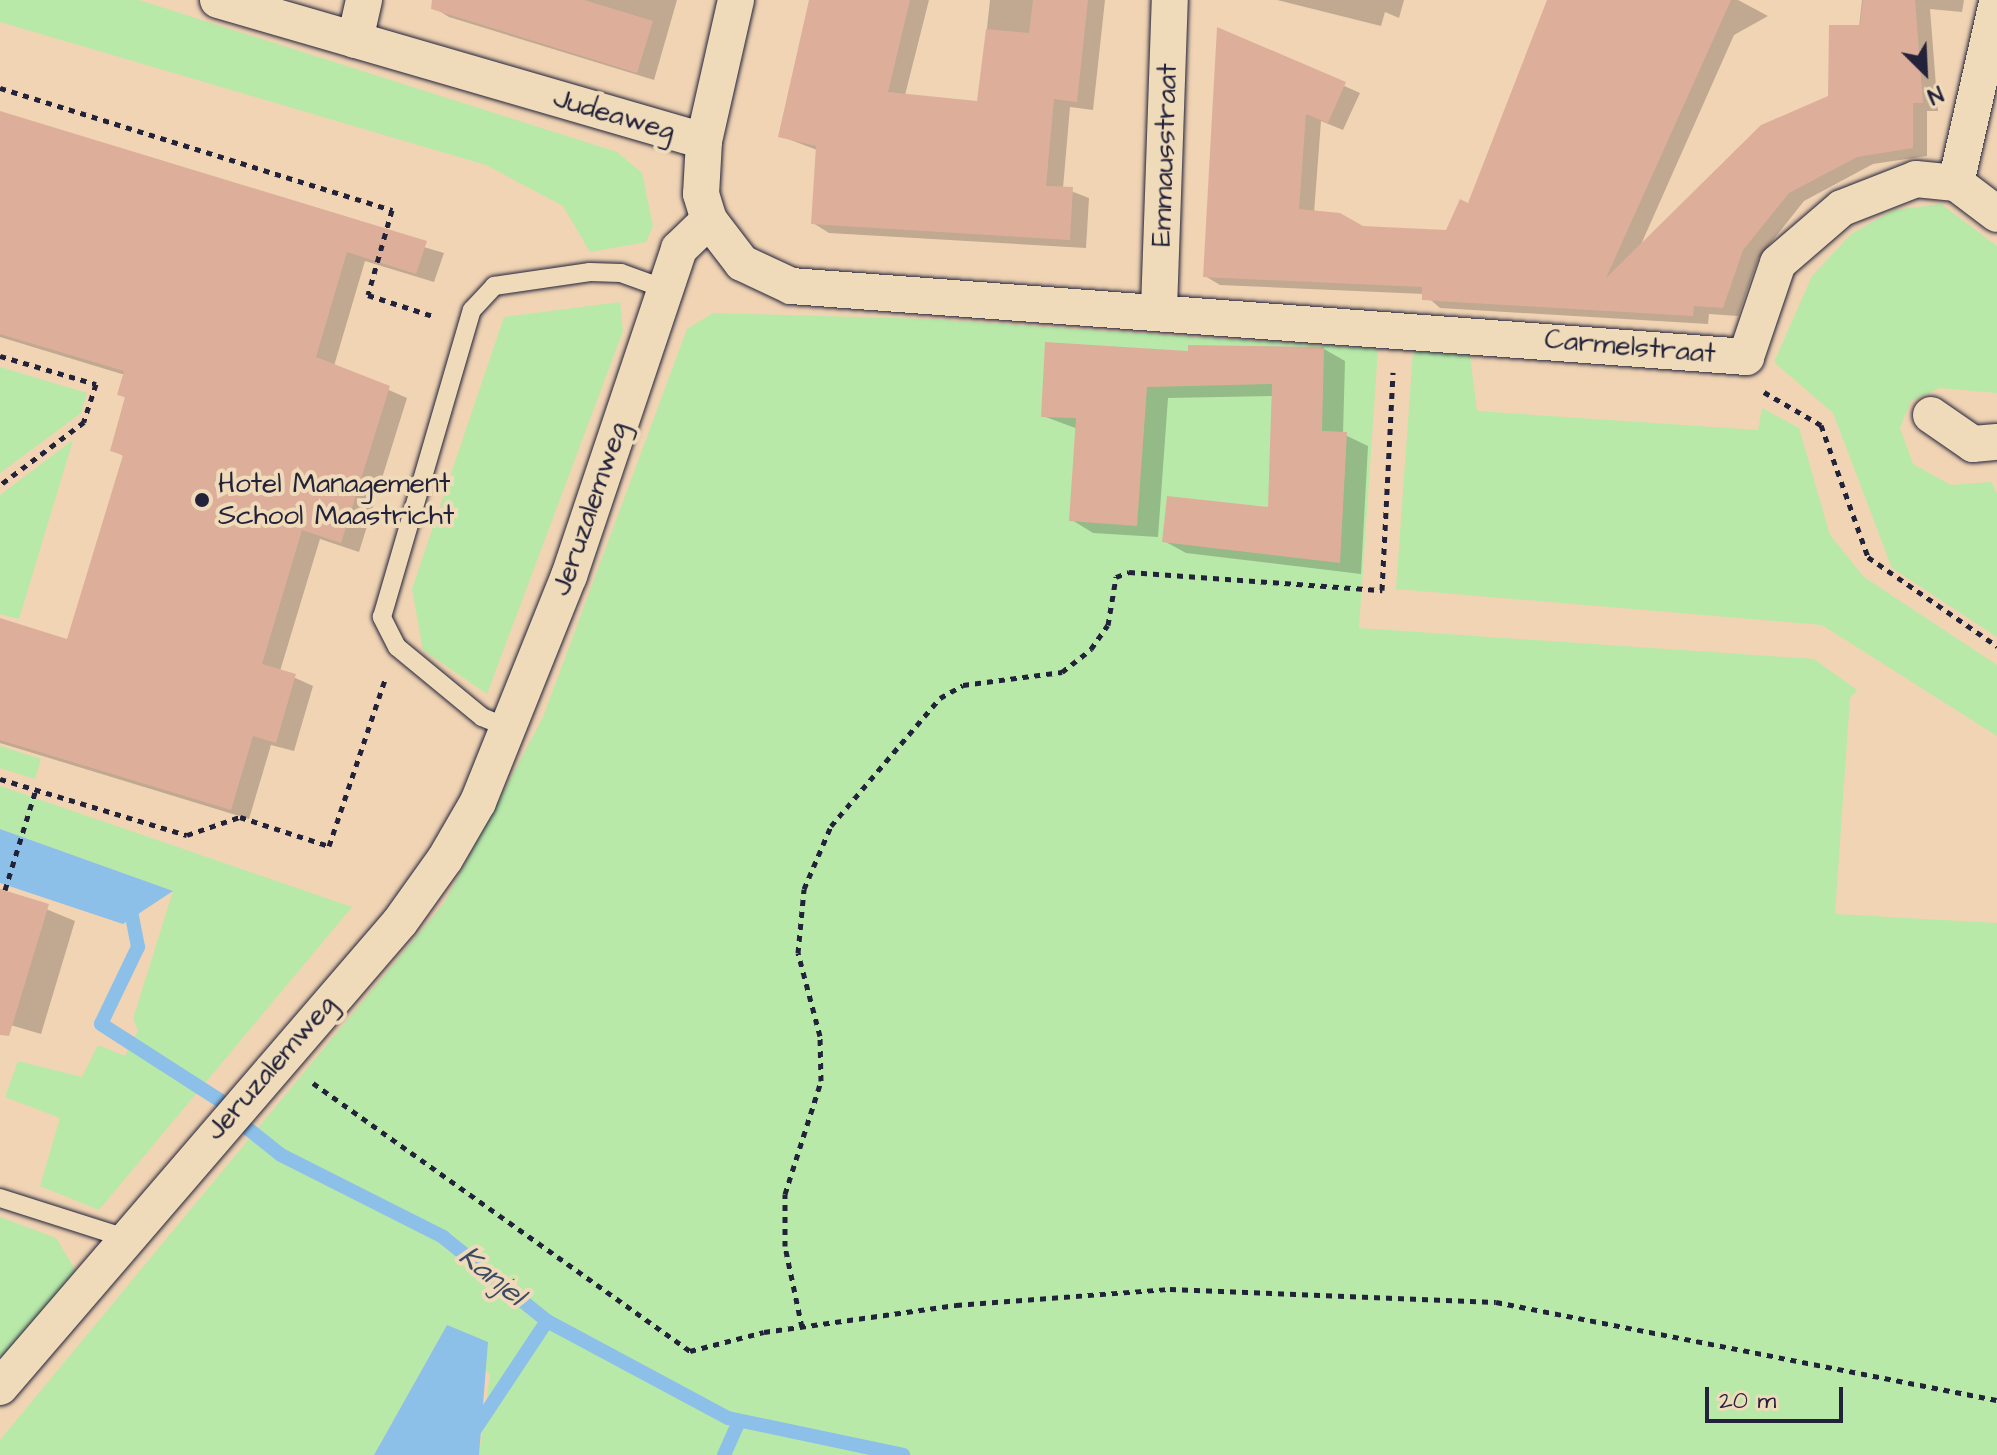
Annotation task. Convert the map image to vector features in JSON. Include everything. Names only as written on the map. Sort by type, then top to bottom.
[{"type":"street","name":"Judeaweg","points":[[218,0],[704,141],[700,180],[709,220],[742,263],[791,286],[1159,309]]},
{"type":"street","points":[[355,40],[364,0]]},
{"type":"street","points":[[704,141],[736,0]]},
{"type":"street","name":"Emmausstraat","points":[[1159,309],[1170,0]]},
{"type":"street","points":[[1997,3],[1956,183],[1997,214]]},
{"type":"street","name":"Carmelstraat","points":[[1159,309],[1746,357],[1778,263],[1814,226],[1916,179],[1956,183]]},
{"type":"street","name":"Jeruzalemweg","points":[[0,1387],[122,1237],[400,922],[445,859],[509,728],[569,576],[665,289],[690,232],[709,220]]},
{"type":"street","points":[[1931,415],[1973,444],[1997,442]]},
{"type":"lane","points":[[509,728],[482,717],[397,647],[384,629],[383,605],[467,327],[477,300],[505,284],[621,273],[665,289]]},
{"type":"lane","points":[[0,1198],[122,1237]]},
{"type":"path","points":[[0,88],[392,210],[368,295],[467,327]]},
{"type":"path","points":[[802,1327],[785,1246],[785,1194],[821,1081],[820,1036],[798,953],[804,889],[831,826],[940,698],[963,685],[1062,672],[1091,649],[1108,625],[1116,577],[1129,572],[1382,590],[1395,329]]},
{"type":"path","points":[[0,356],[96,384],[84,422],[0,485]]},
{"type":"path","points":[[1746,357],[1760,390],[1821,425],[1868,557],[1997,646]]},
{"type":"path","points":[[0,779],[187,835],[240,817],[329,846],[397,647]]},
{"type":"path","points":[[5,890],[36,789]]},
{"type":"path","points":[[280,1059],[690,1351],[802,1327],[956,1305],[1170,1289],[1496,1302],[1997,1400]]},
{"type":"green space","points":[[0,0],[139,0],[617,152],[642,173],[653,226],[646,242],[590,252],[563,206],[486,165],[0,22]]},
{"type":"green space","points":[[1941,204],[1997,246],[1997,393],[1940,388],[1911,401],[1900,428],[1913,464],[1951,485],[1991,482],[1997,494],[1997,637],[1892,568],[1833,413],[1774,362],[1812,276],[1851,234],[1894,210]]},
{"type":"green space","points":[[620,302],[623,331],[487,694],[423,650],[412,589],[504,317]]},
{"type":"green space","points":[[713,313],[927,319],[1378,349],[1359,628],[1814,659],[1857,690],[1850,698],[1835,914],[1997,923],[1997,1455],[479,1455],[490,1375],[447,1325],[374,1455],[0,1455],[0,1440],[444,903],[543,717],[687,329]]},
{"type":"green space","points":[[1413,351],[1470,355],[1477,411],[1758,430],[1762,408],[1799,428],[1830,535],[1864,577],[1997,665],[1997,736],[1822,625],[1396,589]]},
{"type":"green space","points":[[0,367],[87,393],[81,413],[0,473]]},
{"type":"green space","points":[[73,440],[19,619],[0,614],[0,495]]},
{"type":"green space","points":[[0,746],[41,759],[35,779],[0,768]]},
{"type":"green space","points":[[0,786],[352,907],[99,1210],[40,1186],[60,1118],[5,1097],[18,1061],[82,1077],[98,1045],[125,1056],[138,1031],[133,1019],[173,891],[0,829]]},
{"type":"green space","points":[[0,1217],[56,1238],[76,1271],[0,1369]]},
{"type":"water","points":[[0,829],[173,891],[123,924],[0,883]]},
{"type":"water","points":[[447,1325],[488,1342],[479,1455],[374,1455]]},
{"type":"building","points":[[432,0],[584,0],[653,21],[637,73],[431,9]]},
{"type":"building","points":[[809,0],[910,0],[888,92],[977,101],[986,29],[1029,33],[1033,0],[1088,0],[1077,102],[1054,99],[1046,186],[1073,187],[1070,240],[811,224],[816,146],[778,137]]},
{"type":"building","points":[[1547,0],[1731,0],[1606,278],[1761,125],[1828,96],[1829,25],[1860,25],[1863,0],[1915,0],[1923,103],[1913,103],[1913,148],[1857,157],[1789,193],[1743,250],[1723,308],[1694,306],[1693,316],[1422,300],[1422,287],[1203,277],[1217,27],[1346,82],[1328,123],[1306,114],[1299,209],[1340,213],[1363,226],[1446,230],[1460,199],[1468,203]]},
{"type":"building","points":[[0,111],[427,241],[416,274],[347,252],[316,357],[390,386],[341,543],[302,530],[262,664],[296,674],[276,743],[253,736],[231,810],[0,740],[0,618],[67,639],[123,455],[110,451],[125,397],[117,395],[124,371],[0,334]]},
{"type":"building","points":[[1045,342],[1188,351],[1188,345],[1324,347],[1322,431],[1347,432],[1340,563],[1162,542],[1167,496],[1268,507],[1272,384],[1147,387],[1137,526],[1069,521],[1076,418],[1041,417]]},
{"type":"building","points":[[0,889],[49,904],[9,1036],[0,1035]]},
{"type":"waterway","name":"Kanjel","points":[[129,901],[138,947],[101,1024],[221,1101]]},
{"type":"waterway","name":"Kanjel","points":[[247,1128],[281,1155],[443,1237],[547,1321],[728,1418],[903,1455]]},
{"type":"waterway","points":[[458,1455],[547,1321]]},
{"type":"waterway","name":"Kanjel","points":[[724,1455],[738,1423]]},
{"type":"place","name":"Hotel Management School Maastricht","points":[[202,500]]}]
